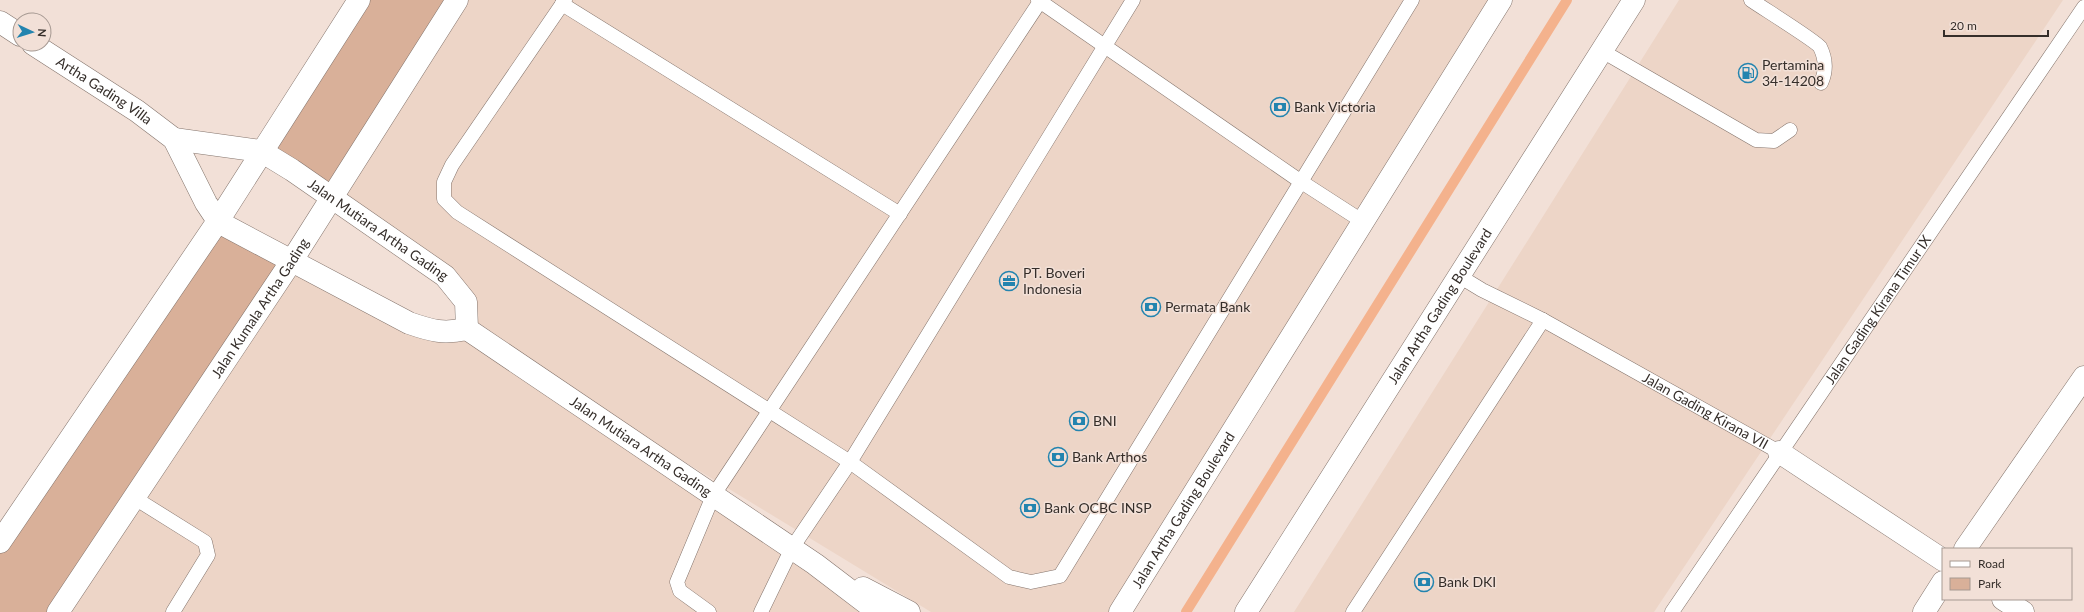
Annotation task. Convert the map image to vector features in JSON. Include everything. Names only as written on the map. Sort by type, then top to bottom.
[{"type":"street","points":[[0,542],[218,221],[261,151],[359,0]]},
{"type":"street","name":"Jalan Kumala Artha Gading","points":[[58,612],[290,262],[457,0]]},
{"type":"street","name":"Jalan Artha Gading Boulevard","points":[[1120,612],[1174,528],[1362,221],[1500,0]]},
{"type":"street","name":"Jalan Artha Gading Boulevard","points":[[1246,612],[1634,0]]},
{"type":"street","points":[[0,22],[12,30]]},
{"type":"street","name":"Artha Gading Villa","points":[[45,52],[137,111],[174,139],[206,203],[218,221]]},
{"type":"street","name":"Artha Gading Villa","points":[[174,139],[261,151]]},
{"type":"street","name":"Jalan Mutiara Artha Gading","points":[[261,151],[292,170],[445,276],[466,302],[467,329],[792,548],[878,612]]},
{"type":"street","points":[[218,221],[290,262],[409,323],[433,332],[451,332],[467,329]]},
{"type":"street","points":[[1966,548],[2084,377]]},
{"type":"street","name":"Jalan Gading Kirana VII","points":[[1780,452],[1942,559]]},
{"type":"street","name":"Jalan Mutiara Artha Gading","points":[[815,564],[909,612]]},
{"type":"street","points":[[1924,612],[1942,584]]},
{"type":"street","points":[[2005,600],[2023,612]]},
{"type":"lane","points":[[709,612],[680,591],[677,582],[713,496],[1040,0],[1300,181],[1362,221]]},
{"type":"lane","points":[[761,612],[792,548],[850,462],[1104,45],[1133,0]]},
{"type":"lane","points":[[900,214],[563,2],[452,165],[444,182],[444,198],[457,212],[850,462],[1009,577],[1031,582],[1060,576],[1412,0]]},
{"type":"lane","points":[[1751,0],[1819,46],[1825,63],[1825,75],[1821,83]]},
{"type":"lane","name":"Jalan Gading Kirana Timur IX","points":[[1672,612],[2084,7]]},
{"type":"lane","points":[[1602,51],[1756,140],[1774,141],[1790,130]]},
{"type":"lane","name":"Jalan Gading Kirana VII","points":[[1459,276],[1482,290],[1543,320],[1780,452]]},
{"type":"lane","points":[[1353,612],[1543,320]]},
{"type":"lane","points":[[133,497],[205,542],[208,555],[173,612]]},
{"type":"shaded area","points":[[459,0],[1501,0],[1122,612],[931,612],[478,336],[792,548],[911,612],[59,612],[291,262],[409,323],[467,329],[466,302],[331,197]]},
{"type":"shaded area","points":[[1679,0],[2063,0],[1654,612],[1294,612]]},
{"type":"green space","points":[[351,0],[459,0],[331,197],[254,149]]},
{"type":"green space","points":[[218,221],[291,262],[59,612],[0,612],[0,542]]},
{"type":"waterway","points":[[1186,612],[1567,0]]},
{"type":"place","name":"Pertamina 34-14208","points":[[1748,73]]},
{"type":"place","name":"Bank Victoria","points":[[1280,107]]},
{"type":"place","name":"PT. Boveri Indonesia","points":[[1009,281]]},
{"type":"place","name":"Permata Bank","points":[[1151,307]]},
{"type":"place","name":"BNI","points":[[1079,421]]},
{"type":"place","name":"Bank Arthos","points":[[1058,457]]},
{"type":"place","name":"Bank OCBC INSP","points":[[1030,508]]},
{"type":"place","name":"Bank DKI","points":[[1424,582]]}]
